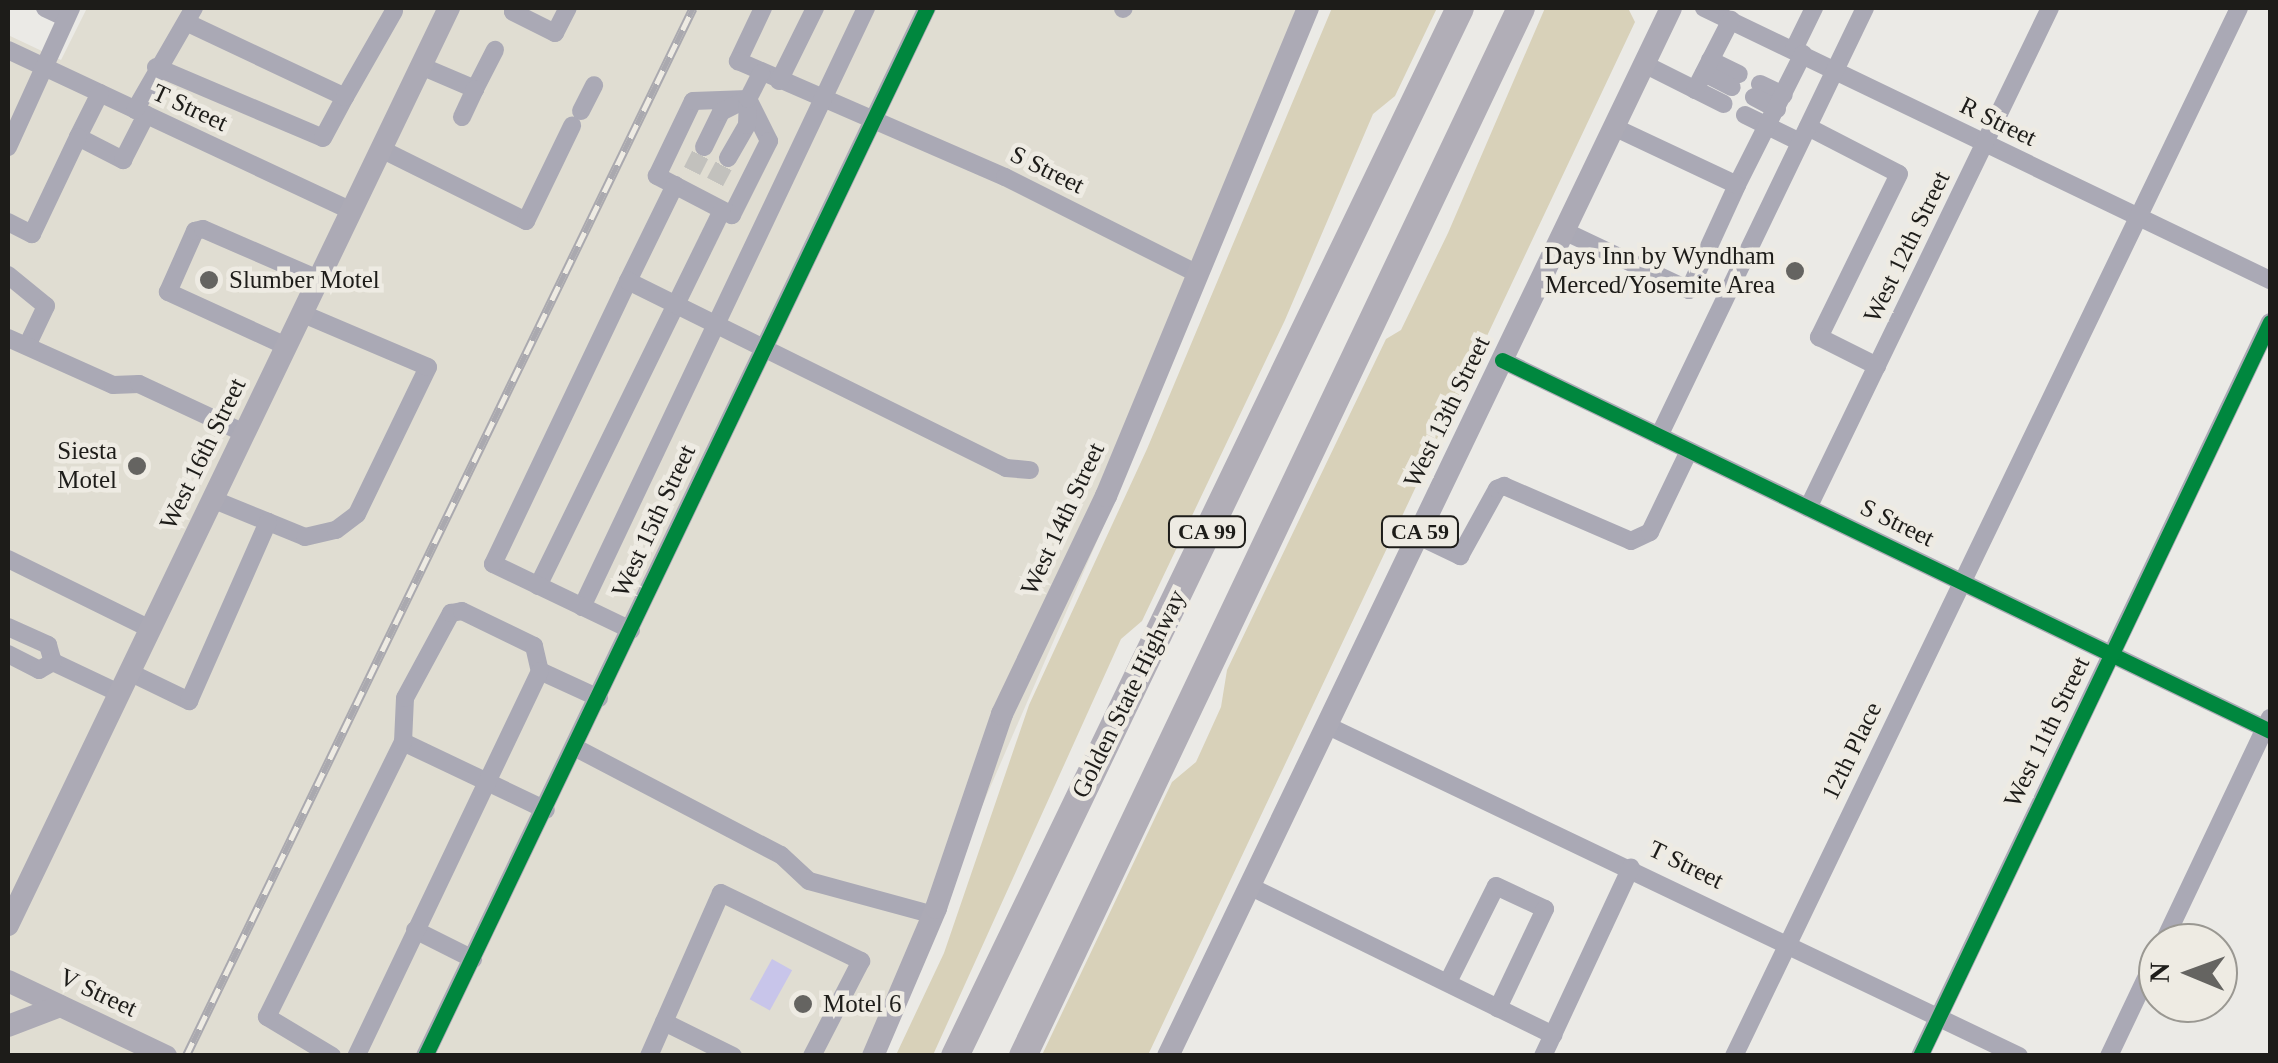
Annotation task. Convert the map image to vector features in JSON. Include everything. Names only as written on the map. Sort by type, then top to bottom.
[{"type":"highway","name":"Golden State Highway","points":[[955,1056],[1460,8]]},
{"type":"highway","name":"CA 99","points":[[1023,1056],[1521,8]]},
{"type":"main road","name":"West 16th Street","points":[[8,925],[16,886],[124,683],[449,8]]},
{"type":"main road","name":"West 14th Street","points":[[873,1056],[934,915],[1002,714],[1106,496],[1308,8]]},
{"type":"main road","name":"West 13th Street","points":[[1168,1056],[1672,8]]},
{"type":"main road","name":"V Street","points":[[8,980],[166,1056]]},
{"type":"main road","points":[[8,1026],[60,1006]]},
{"type":"street","points":[[8,147],[68,13],[45,8]]},
{"type":"street","points":[[515,8],[513,12],[555,33],[568,8]]},
{"type":"street","points":[[764,8],[738,61],[771,77]]},
{"type":"street","points":[[704,146],[721,112],[748,98],[771,77],[815,8]]},
{"type":"street","points":[[582,607],[866,8]]},
{"type":"street","name":"West 15th Street","points":[[425,1056],[576,748],[870,120],[927,8]]},
{"type":"street","name":"R Street","points":[[1704,8],[2270,280]]},
{"type":"street","points":[[1689,290],[1777,110],[1814,8]]},
{"type":"street","points":[[1659,436],[1865,8]]},
{"type":"street","name":"West 12th Street","points":[[1808,508],[2050,8]]},
{"type":"street","name":"12th Place","points":[[1734,1056],[2239,8]]},
{"type":"street","points":[[156,67],[323,138],[394,11]]},
{"type":"street","points":[[78,137],[124,160],[156,67],[191,15],[345,97]]},
{"type":"street","points":[[1703,74],[1731,20]]},
{"type":"street","name":"T Street","points":[[8,50],[351,211]]},
{"type":"street","points":[[462,117],[494,50]]},
{"type":"street","points":[[1644,64],[1703,74],[1732,88],[1703,74]]},
{"type":"street","points":[[420,66],[475,90]]},
{"type":"street","name":"S Street","points":[[771,77],[1005,176],[1198,274]]},
{"type":"street","points":[[381,149],[526,221],[594,85]]},
{"type":"street","points":[[8,222],[32,234],[100,93]]},
{"type":"street","points":[[728,158],[748,125],[748,98]]},
{"type":"street","points":[[727,213],[657,176],[693,101],[748,98]]},
{"type":"street","points":[[538,586],[676,306],[768,141],[748,98]]},
{"type":"street","points":[[1777,110],[1753,98],[1777,110],[1804,135],[1900,174],[1819,337],[1877,366]]},
{"type":"street","points":[[1614,127],[1737,186]]},
{"type":"street","points":[[631,630],[493,564],[628,281],[692,171]]},
{"type":"street","points":[[705,201],[715,182]]},
{"type":"street","points":[[286,346],[168,292],[195,231],[318,279]]},
{"type":"street","points":[[1564,232],[1722,306]]},
{"type":"street","points":[[8,275],[46,306],[27,346]]},
{"type":"street","points":[[628,281],[1006,468],[1030,470]]},
{"type":"street","points":[[212,499],[305,537],[336,530],[357,514],[428,367],[302,313]]},
{"type":"street","name":"West 11th Street","points":[[1920,1056],[2270,322]]},
{"type":"street","points":[[8,338],[113,384],[138,384],[244,433]]},
{"type":"street","name":"S Street","points":[[1502,360],[2112,655],[2269,726]]},
{"type":"street","points":[[1418,536],[1460,556],[1497,488],[1504,486],[1631,541],[1650,532],[1689,451]]},
{"type":"street","points":[[8,654],[40,670],[53,662],[189,700],[268,522]]},
{"type":"street","points":[[8,559],[150,629]]},
{"type":"street","points":[[332,1056],[268,1017],[403,742],[405,698],[451,613],[462,611],[534,646],[540,671],[356,1056]]},
{"type":"street","points":[[8,627],[48,645],[53,662]]},
{"type":"street","points":[[540,671],[599,698]]},
{"type":"street","name":"T Street","points":[[1328,726],[1631,867],[2019,1056]]},
{"type":"street","points":[[2173,923],[2269,726]]},
{"type":"street","points":[[403,742],[487,778],[546,810]]},
{"type":"street","points":[[576,748],[781,854],[810,881],[934,915]]},
{"type":"street","points":[[1543,1056],[1631,867]]},
{"type":"street","points":[[1249,886],[1552,1035]]},
{"type":"street","points":[[1448,982],[1496,886],[1545,910],[1498,1008]]},
{"type":"street","points":[[649,1056],[721,893],[860,961],[812,1056]]},
{"type":"street","points":[[415,930],[472,959]]},
{"type":"street","points":[[2109,1056],[2138,996]]},
{"type":"street","points":[[664,1022],[733,1056]]},
{"type":"shaded area","points":[[87,8],[1309,8],[1107,518],[874,1055],[8,1055],[8,35],[61,60]]},
{"type":"shaded area","points":[[1332,8],[1437,8],[1395,96],[1373,114],[1285,320],[1142,621],[1121,639],[933,1055],[896,1055],[944,953],[1029,705],[1147,449]]},
{"type":"shaded area","points":[[1545,8],[1628,8],[1635,22],[1148,1055],[1042,1055],[1172,782],[1196,762],[1221,707],[1227,670],[1386,339],[1401,330],[1448,233]]},
{"type":"water","points":[[772,959],[792,970],[770,1010],[750,999]]},
{"type":"tunnel","points":[[692,171],[704,147]]},
{"type":"tunnel","points":[[715,182],[728,158]]},
{"type":"railway","points":[[186,1056],[693,8]]},
{"type":"cycle path","points":[[425,1056],[927,8]]},
{"type":"cycle path","points":[[1920,1056],[2270,322]]},
{"type":"cycle path","points":[[1502,360],[2270,731]]},
{"type":"place","name":"Days Inn by Wyndham Merced/Yosemite Area","points":[[1795,271]]},
{"type":"place","name":"Slumber Motel","points":[[209,280]]},
{"type":"place","name":"Siesta Motel","points":[[137,466]]},
{"type":"place","name":"Motel 6","points":[[803,1004]]}]
